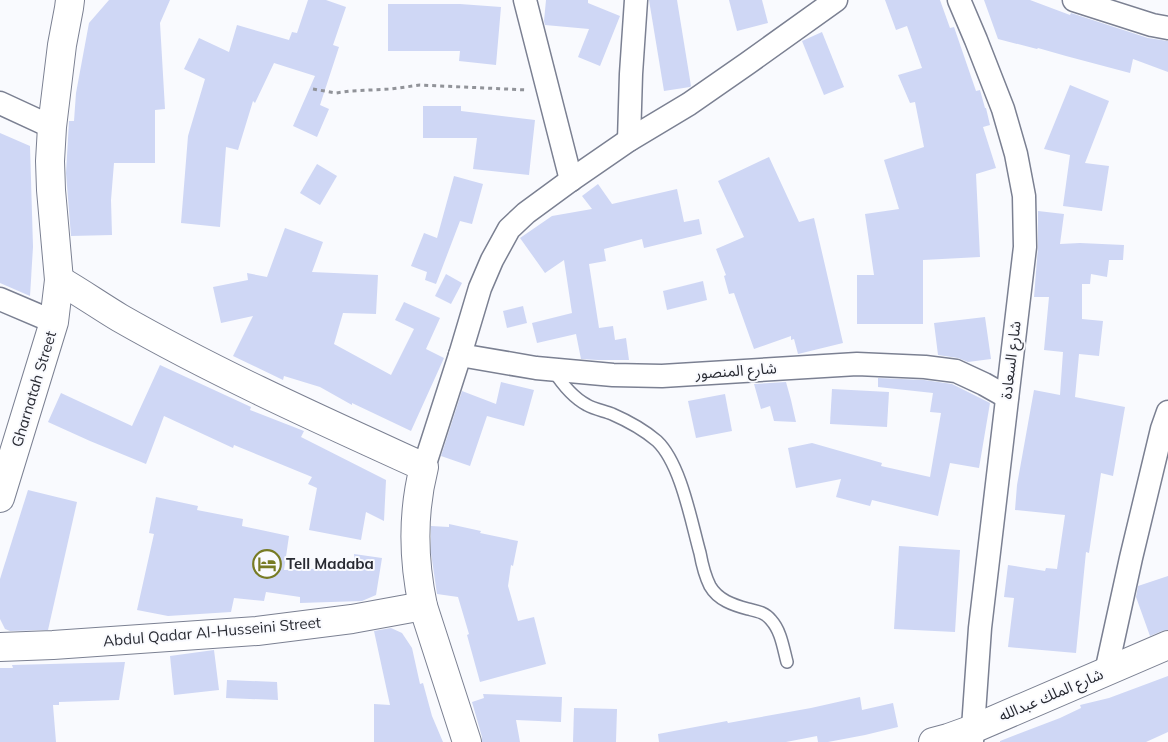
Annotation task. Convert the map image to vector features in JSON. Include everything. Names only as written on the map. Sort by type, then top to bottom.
[{"type":"street","points":[[525,0],[571,180]]},
{"type":"street","points":[[629,140],[636,0]]},
{"type":"street","points":[[467,742],[423,606],[418,585],[415,536],[418,490],[424,467],[480,288],[492,260],[509,229],[526,213],[629,140],[696,99],[748,64],[836,0]]},
{"type":"street","name":"شارع السعادة","points":[[959,0],[1003,109],[1016,154],[1024,196],[1025,247],[980,628],[973,736]]},
{"type":"street","points":[[1074,0],[1152,25],[1168,28]]},
{"type":"street","name":"Gharnatah Street","points":[[0,498],[54,322],[59,280],[50,161],[52,127],[69,3]]},
{"type":"street","points":[[0,103],[52,127]]},
{"type":"street","points":[[59,280],[119,317],[189,355],[300,410],[424,467]]},
{"type":"street","points":[[0,299],[54,322]]},
{"type":"street","name":"شارع المنصور","points":[[460,355],[536,368],[613,375],[662,376],[857,364],[925,367],[956,371],[984,384],[1007,398]]},
{"type":"street","points":[[1106,672],[1160,439],[1168,412]]},
{"type":"street","name":"Abdul Qadar Al-Husseini Street","points":[[0,646],[52,645],[257,631],[352,619],[423,606]]},
{"type":"street","name":"شارع الملك عبدالله","points":[[933,742],[948,738],[973,736],[1106,672],[1168,645]]},
{"type":"lane","points":[[553,370],[563,385],[587,405],[630,422],[658,442],[668,456],[678,476],[710,584],[717,595],[729,603],[762,613],[770,619],[782,639],[787,662]]},
{"type":"path","points":[[312,89],[336,93],[420,85],[548,90]]},
{"type":"building","points":[[109,0],[170,0],[160,23],[165,109],[155,110],[155,163],[114,163],[111,200],[112,235],[71,236],[66,173],[69,121],[74,121],[76,93],[89,23]]},
{"type":"building","points":[[308,0],[326,0],[346,7],[333,45],[339,47],[320,105],[329,109],[317,137],[293,126],[315,76],[274,63],[255,103],[253,101],[238,150],[226,147],[220,227],[181,223],[188,136],[205,79],[184,69],[199,38],[229,52],[237,25],[289,40],[292,32],[297,33]]},
{"type":"building","points":[[546,0],[588,0],[588,3],[620,16],[600,66],[578,57],[589,29],[545,25]]},
{"type":"building","points":[[649,0],[677,0],[690,87],[664,91]]},
{"type":"building","points":[[729,0],[762,0],[768,23],[737,31]]},
{"type":"building","points":[[885,0],[940,0],[950,28],[954,27],[976,91],[980,90],[986,108],[990,125],[983,127],[996,168],[976,174],[980,257],[923,260],[923,324],[857,324],[857,275],[874,275],[865,214],[899,209],[884,160],[924,147],[915,102],[910,103],[898,75],[922,68],[907,26],[896,30]]},
{"type":"building","points":[[984,0],[1030,0],[1070,15],[1071,13],[1148,38],[1168,41],[1168,72],[1133,59],[1130,73],[998,39]]},
{"type":"building","points":[[388,4],[460,4],[501,7],[496,65],[459,61],[460,51],[388,51]]},
{"type":"building","points":[[822,32],[844,87],[824,95],[802,41]]},
{"type":"building","points":[[1070,85],[1109,101],[1085,163],[1109,166],[1102,211],[1063,206],[1070,155],[1044,149]]},
{"type":"building","points":[[423,106],[461,106],[461,111],[535,120],[529,175],[473,169],[477,138],[423,138]]},
{"type":"building","points":[[0,133],[30,146],[33,247],[30,296],[0,283]]},
{"type":"building","points":[[769,157],[799,222],[814,218],[843,343],[798,354],[794,339],[791,340],[791,336],[754,349],[734,293],[729,294],[724,276],[726,275],[716,249],[744,237],[718,181]]},
{"type":"building","points":[[317,164],[337,176],[320,205],[300,193]]},
{"type":"building","points":[[454,176],[483,184],[472,224],[460,221],[436,284],[425,280],[427,272],[411,266],[424,233],[437,238]]},
{"type":"building","points":[[598,184],[612,204],[677,189],[684,222],[699,219],[702,234],[644,248],[642,239],[604,249],[606,261],[589,264],[599,328],[613,326],[615,340],[626,338],[629,360],[581,359],[576,334],[537,343],[532,323],[572,313],[564,260],[545,273],[520,238],[552,216],[592,209],[582,196]]},
{"type":"building","points":[[1038,211],[1064,214],[1060,244],[1124,245],[1123,260],[1109,260],[1107,277],[1091,274],[1090,284],[1082,284],[1082,319],[1103,321],[1099,356],[1079,354],[1075,397],[1125,407],[1113,476],[1101,473],[1089,553],[1086,552],[1076,653],[1008,647],[1014,598],[1004,597],[1008,565],[1045,571],[1046,568],[1057,569],[1065,515],[1015,510],[1017,485],[1034,390],[1060,395],[1063,352],[1044,350],[1049,297],[1034,297],[1038,247]]},
{"type":"building","points":[[285,228],[323,242],[312,272],[378,275],[376,314],[343,313],[334,344],[391,375],[414,329],[395,320],[404,302],[440,318],[426,349],[444,358],[411,431],[352,403],[352,405],[320,387],[284,376],[283,380],[233,356],[253,316],[221,323],[213,287],[248,280],[247,273],[267,277]]},
{"type":"building","points":[[446,274],[462,283],[451,304],[435,296]]},
{"type":"building","points":[[703,281],[707,300],[667,310],[663,291]]},
{"type":"building","points":[[523,306],[527,323],[507,328],[503,311]]},
{"type":"building","points":[[985,317],[991,359],[968,362],[958,358],[938,355],[934,323]]},
{"type":"building","points":[[160,365],[251,407],[250,410],[304,431],[301,437],[386,480],[384,521],[366,512],[361,540],[309,530],[317,488],[308,484],[312,477],[234,445],[233,448],[164,416],[146,464],[48,422],[61,393],[132,426]]},
{"type":"building","points":[[878,378],[924,380],[952,384],[990,403],[979,468],[950,463],[938,516],[872,500],[870,506],[836,497],[841,479],[796,488],[788,448],[812,443],[882,463],[881,466],[930,477],[941,413],[930,412],[933,393],[878,387]]},
{"type":"building","points":[[501,382],[534,390],[524,426],[487,416],[470,466],[441,456],[462,391],[496,404]]},
{"type":"building","points":[[786,382],[796,422],[774,421],[770,406],[761,409],[754,384]]},
{"type":"building","points":[[832,389],[889,392],[887,427],[830,424]]},
{"type":"building","points":[[725,394],[732,431],[696,438],[688,401]]},
{"type":"building","points":[[28,490],[77,502],[48,630],[10,631],[5,629],[0,619],[0,579]]},
{"type":"building","points":[[156,497],[198,506],[197,510],[243,519],[242,526],[289,536],[284,570],[355,567],[354,554],[382,558],[376,595],[362,601],[300,603],[300,597],[266,592],[264,601],[234,598],[231,612],[168,616],[137,610],[154,534],[149,533]]},
{"type":"building","points":[[449,524],[518,541],[513,566],[511,565],[508,586],[518,621],[534,617],[546,664],[480,682],[458,597],[437,594],[431,553],[431,526],[449,527]]},
{"type":"building","points":[[899,546],[960,550],[955,632],[894,629]]},
{"type":"building","points":[[1168,576],[1168,630],[1150,636],[1136,597],[1138,586]]},
{"type":"building","points":[[391,628],[402,633],[412,648],[420,684],[423,683],[432,716],[443,742],[374,742],[374,704],[390,705],[374,631]]},
{"type":"building","points":[[214,650],[219,690],[174,695],[170,656]]},
{"type":"building","points":[[125,662],[119,700],[59,702],[59,705],[53,705],[56,742],[0,742],[0,668],[13,668],[12,665]]},
{"type":"building","points":[[1168,676],[1168,732],[1146,742],[1000,742],[1060,718],[1081,708],[1080,705],[1109,698]]},
{"type":"building","points":[[227,680],[277,682],[278,700],[226,698]]},
{"type":"building","points":[[483,694],[562,697],[561,722],[516,720],[520,742],[482,742],[472,702],[484,698]]},
{"type":"building","points":[[860,697],[862,710],[893,703],[898,727],[828,742],[818,742],[817,736],[786,742],[659,742],[658,734],[811,708]]},
{"type":"building","points":[[574,708],[617,709],[616,742],[573,742]]},
{"type":"place","name":"Tell Madaba","points":[[267,564]]}]
